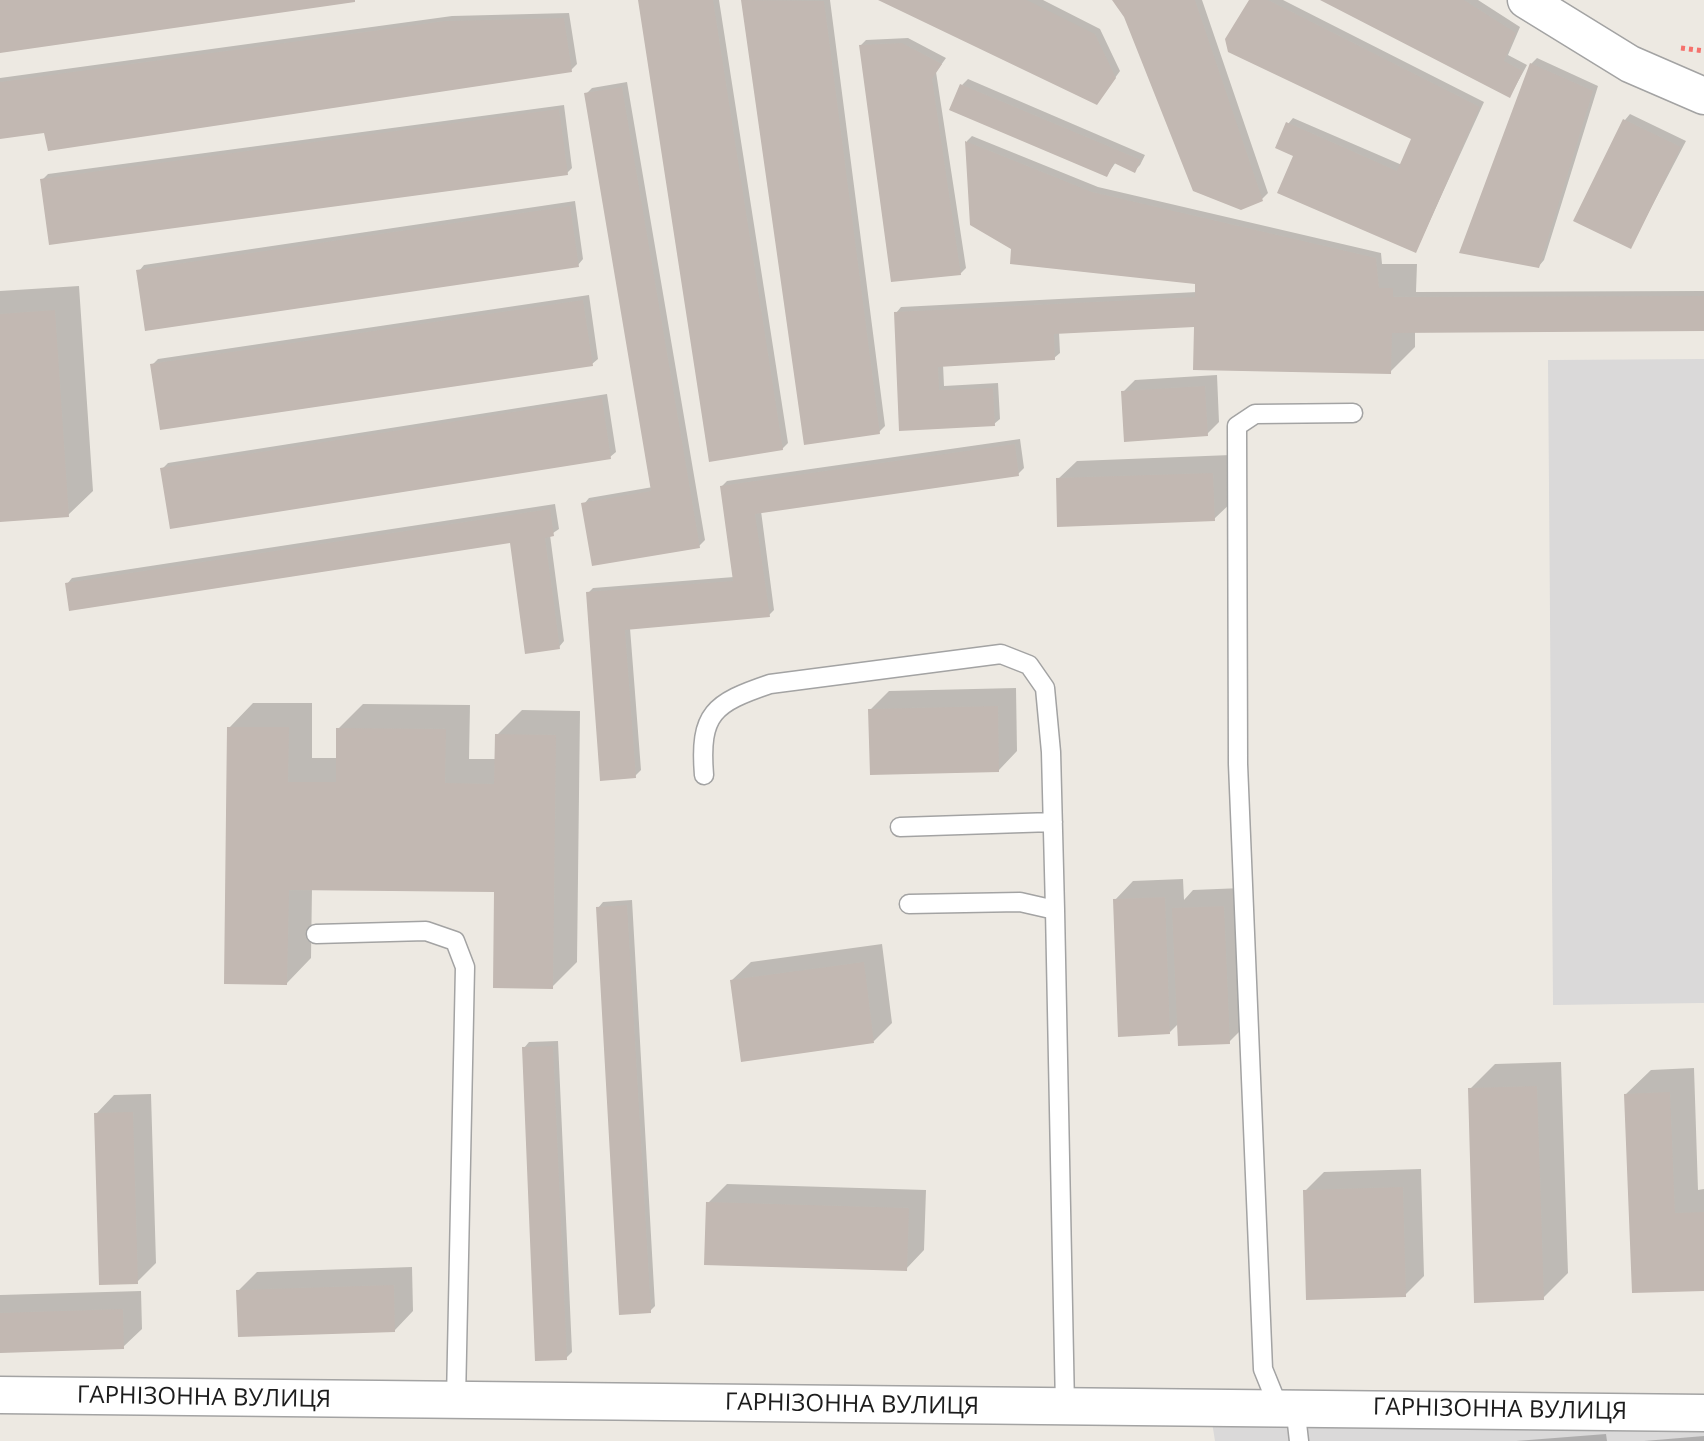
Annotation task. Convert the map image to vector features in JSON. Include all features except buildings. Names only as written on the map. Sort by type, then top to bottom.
[{"type":"street","points":[[1526,0],[1630,64],[1704,96]]},
{"type":"street","name":"ГАРНІЗОННА ВУЛИЦЯ","points":[[0,1395],[1065,1407],[1291,1418],[1704,1413]]},
{"type":"lane","points":[[1291,1418],[1263,1369],[1238,764],[1237,426],[1255,414],[1353,413]]},
{"type":"lane","points":[[704,775],[702,748],[708,718],[734,696],[770,684],[1001,654],[1029,665],[1045,688],[1053,822],[1065,1407]]},
{"type":"lane","points":[[900,827],[1053,822]]},
{"type":"lane","points":[[909,904],[1020,902],[1055,910]]},
{"type":"lane","points":[[316,934],[426,931],[455,941],[465,967],[456,1400]]},
{"type":"shaded area","points":[[1704,359],[1704,1003],[1553,1005],[1548,360]]},
{"type":"shaded area","points":[[1212,1422],[1704,1428],[1704,1441],[1215,1441]]}]
